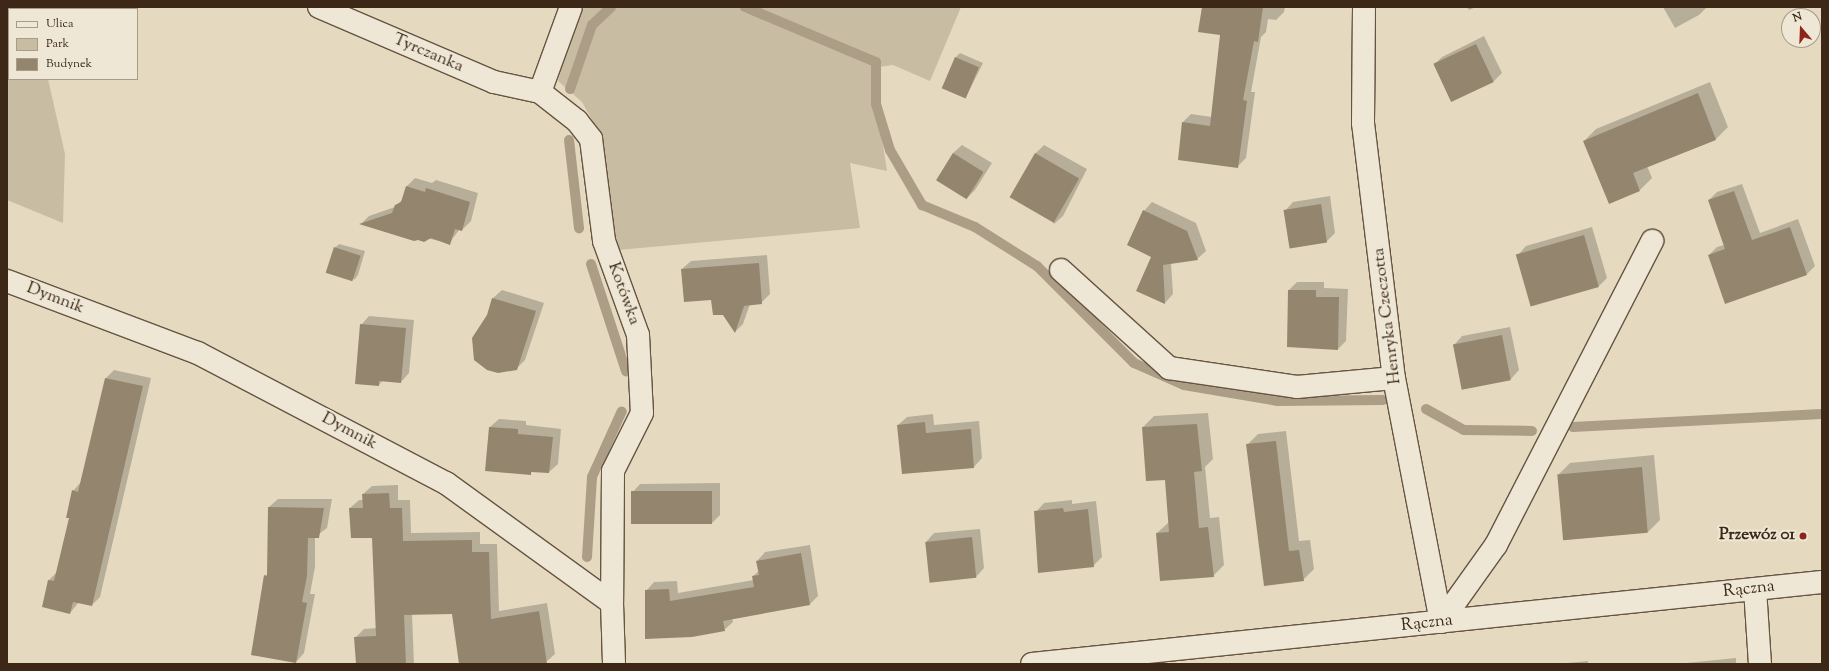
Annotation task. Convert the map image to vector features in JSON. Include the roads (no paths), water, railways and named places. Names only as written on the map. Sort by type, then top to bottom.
[{"type":"street","name":"Tyrczanka","points":[[319,7],[494,82],[540,92]]},
{"type":"street","points":[[540,92],[571,7]]},
{"type":"street","name":"Henryka Czeczotta","points":[[1364,7],[1363,123],[1394,378],[1441,622]]},
{"type":"street","name":"Kotówka","points":[[540,92],[577,121],[591,138],[604,241],[638,335],[642,413],[613,471],[612,603]]},
{"type":"street","points":[[1441,622],[1496,545],[1652,241]]},
{"type":"street","points":[[1061,270],[1169,368],[1297,387],[1394,378]]},
{"type":"street","name":"Dymnik","points":[[7,280],[198,353],[446,483],[612,603]]},
{"type":"street","name":"Rączna","points":[[1032,664],[1071,662],[1822,582]]},
{"type":"street","points":[[1755,589],[1760,664]]},
{"type":"street","points":[[612,603],[614,664]]},
{"type":"waterway","points":[[570,89],[592,25],[611,7]]},
{"type":"waterway","points":[[745,7],[876,62],[876,104],[890,150],[922,205],[975,227],[1037,266],[1134,363],[1184,385],[1278,401],[1383,400]]},
{"type":"waterway","points":[[569,140],[579,228]]},
{"type":"waterway","points":[[591,264],[626,371]]},
{"type":"waterway","points":[[1426,409],[1464,430],[1532,431]]},
{"type":"waterway","points":[[587,557],[592,477],[622,411]]},
{"type":"waterway","points":[[1573,427],[1822,414]]},
{"type":"place","name":"Przewóz 01","points":[[1803,536]]}]
